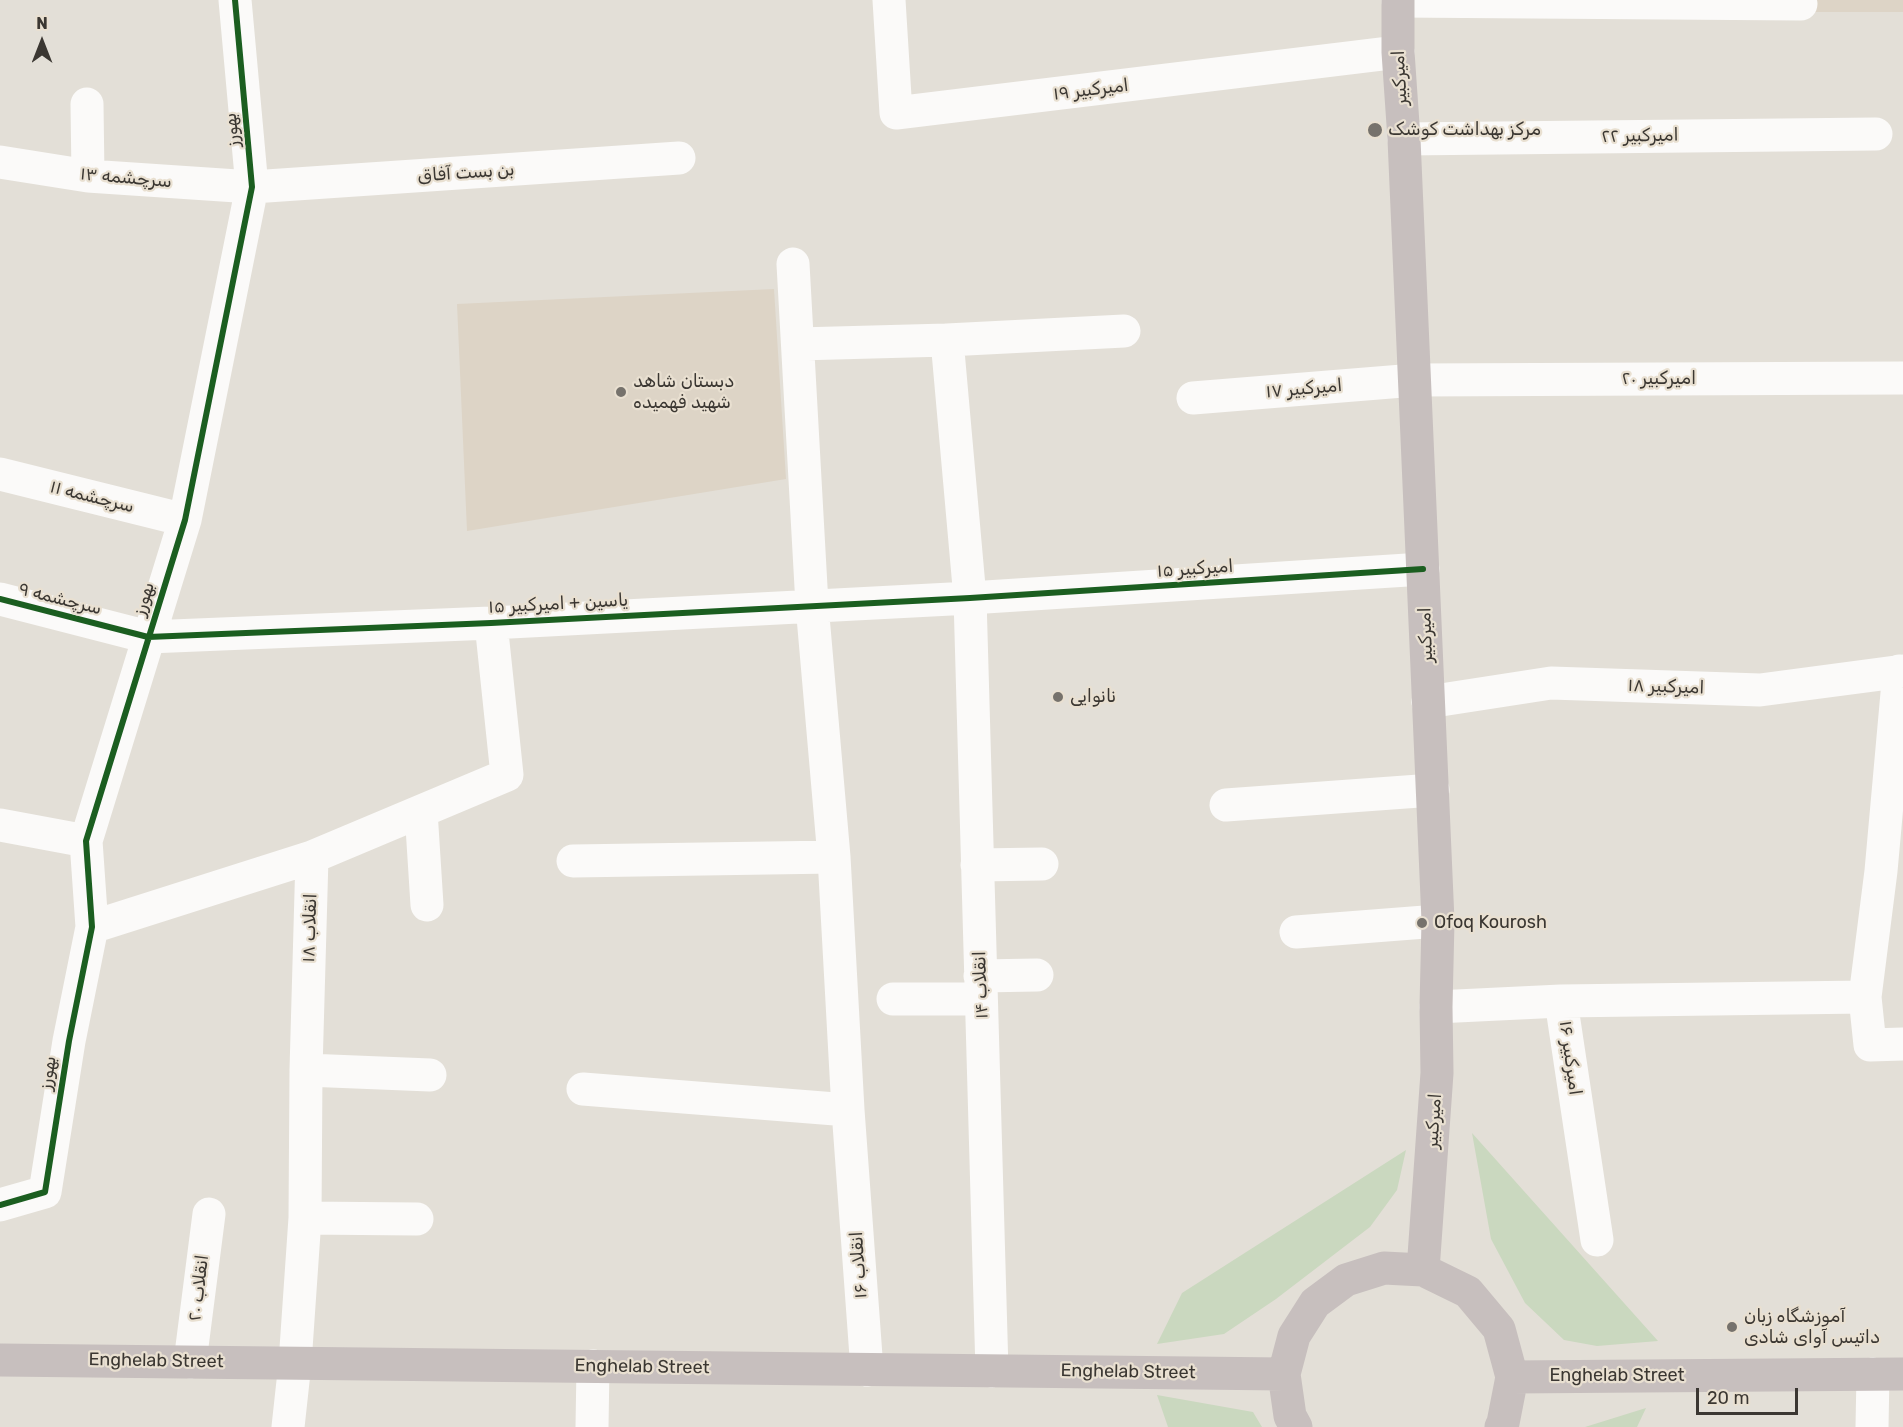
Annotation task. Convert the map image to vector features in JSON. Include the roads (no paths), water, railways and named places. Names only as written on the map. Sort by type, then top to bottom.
[{"type":"main road","name":"امیرکبیر","points":[[1398,1],[1398,52],[1404,139],[1438,921],[1437,1073],[1423,1270]]},
{"type":"main road","points":[[1296,1427],[1290,1416],[1284,1374],[1294,1336],[1315,1303],[1346,1280],[1384,1268],[1423,1270],[1468,1292],[1499,1329],[1512,1377],[1501,1427]]},
{"type":"main road","name":"Enghelab Street","points":[[0,1360],[1284,1374]]},
{"type":"main road","name":"Enghelab Street","points":[[1512,1377],[1888,1374]]},
{"type":"street","name":"بهورز","points":[[0,1205],[45,1192],[69,1041],[92,927],[86,841],[185,520],[252,188],[235,0]]},
{"type":"street","name":"امیرکبیر ۱۹","points":[[890,0],[896,113],[1398,52]]},
{"type":"street","points":[[1398,1],[1801,4]]},
{"type":"street","points":[[87,104],[88,176]]},
{"type":"street","name":"امیرکبیر ۲۲","points":[[1404,139],[1876,134]]},
{"type":"street","name":"بن بست آفاق","points":[[252,188],[679,158]]},
{"type":"street","name":"سرچشمه ۱۳","points":[[0,162],[88,176],[252,188]]},
{"type":"street","name":"انقلاب ۱۶","points":[[793,264],[812,605],[834,857],[848,1110],[867,1370]]},
{"type":"street","points":[[798,344],[947,340],[1124,331]]},
{"type":"street","name":"انقلاب ۱۴","points":[[947,340],[970,598],[992,1371]]},
{"type":"street","name":"امیرکبیر ۲۰","points":[[1415,380],[1903,378]]},
{"type":"street","name":"امیرکبیر ۱۷","points":[[1193,398],[1415,380]]},
{"type":"street","name":"سرچشمه ۱۱","points":[[0,474],[185,520]]},
{"type":"street","name":"امیرکبیر ۱۵","points":[[970,598],[1423,569]]},
{"type":"street","name":"یاسین + امیرکبیر ۱۵","points":[[148,637],[491,623],[970,598]]},
{"type":"street","name":"سرچشمه ۹","points":[[0,599],[148,637]]},
{"type":"street","points":[[92,927],[312,857],[507,775],[491,623]]},
{"type":"street","points":[[1901,671],[1881,871],[1865,997],[1870,1045],[1903,1044]]},
{"type":"street","name":"امیرکبیر ۱۸","points":[[1428,702],[1551,683],[1760,690],[1901,671]]},
{"type":"street","points":[[1226,805],[1433,790]]},
{"type":"street","points":[[421,811],[428,904]]},
{"type":"street","points":[[0,825],[86,841]]},
{"type":"street","name":"انقلاب ۱۸","points":[[288,1427],[295,1364],[305,1218],[306,1070],[312,857]]},
{"type":"street","points":[[573,861],[834,857]]},
{"type":"street","points":[[977,865],[1042,864]]},
{"type":"street","points":[[1296,932],[1438,921]]},
{"type":"street","points":[[893,999],[981,988],[1037,975]]},
{"type":"street","points":[[1562,1001],[1865,997]]},
{"type":"street","name":"امیرکبیر ۱۶","points":[[1436,1007],[1562,1001],[1597,1240]]},
{"type":"street","points":[[306,1070],[430,1075]]},
{"type":"street","points":[[583,1089],[848,1110]]},
{"type":"street","name":"انقلاب ۲۰","points":[[190,1362],[209,1214]]},
{"type":"street","points":[[305,1218],[417,1219]]},
{"type":"street","points":[[592,1427],[593,1366]]},
{"type":"street","points":[[1872,1427],[1888,1374]]},
{"type":"place","name":"مرکز بهداشت کوشک","points":[[1375,130]]},
{"type":"place","name":"دبستان شاهد شهید فهمیده","points":[[621,392]]},
{"type":"place","name":"نانوایی","points":[[1058,697]]},
{"type":"place","name":"Ofoq Kourosh","points":[[1422,923]]},
{"type":"place","name":"آموزشگاه زبان داتیس آوای شادی","points":[[1732,1327]]}]
